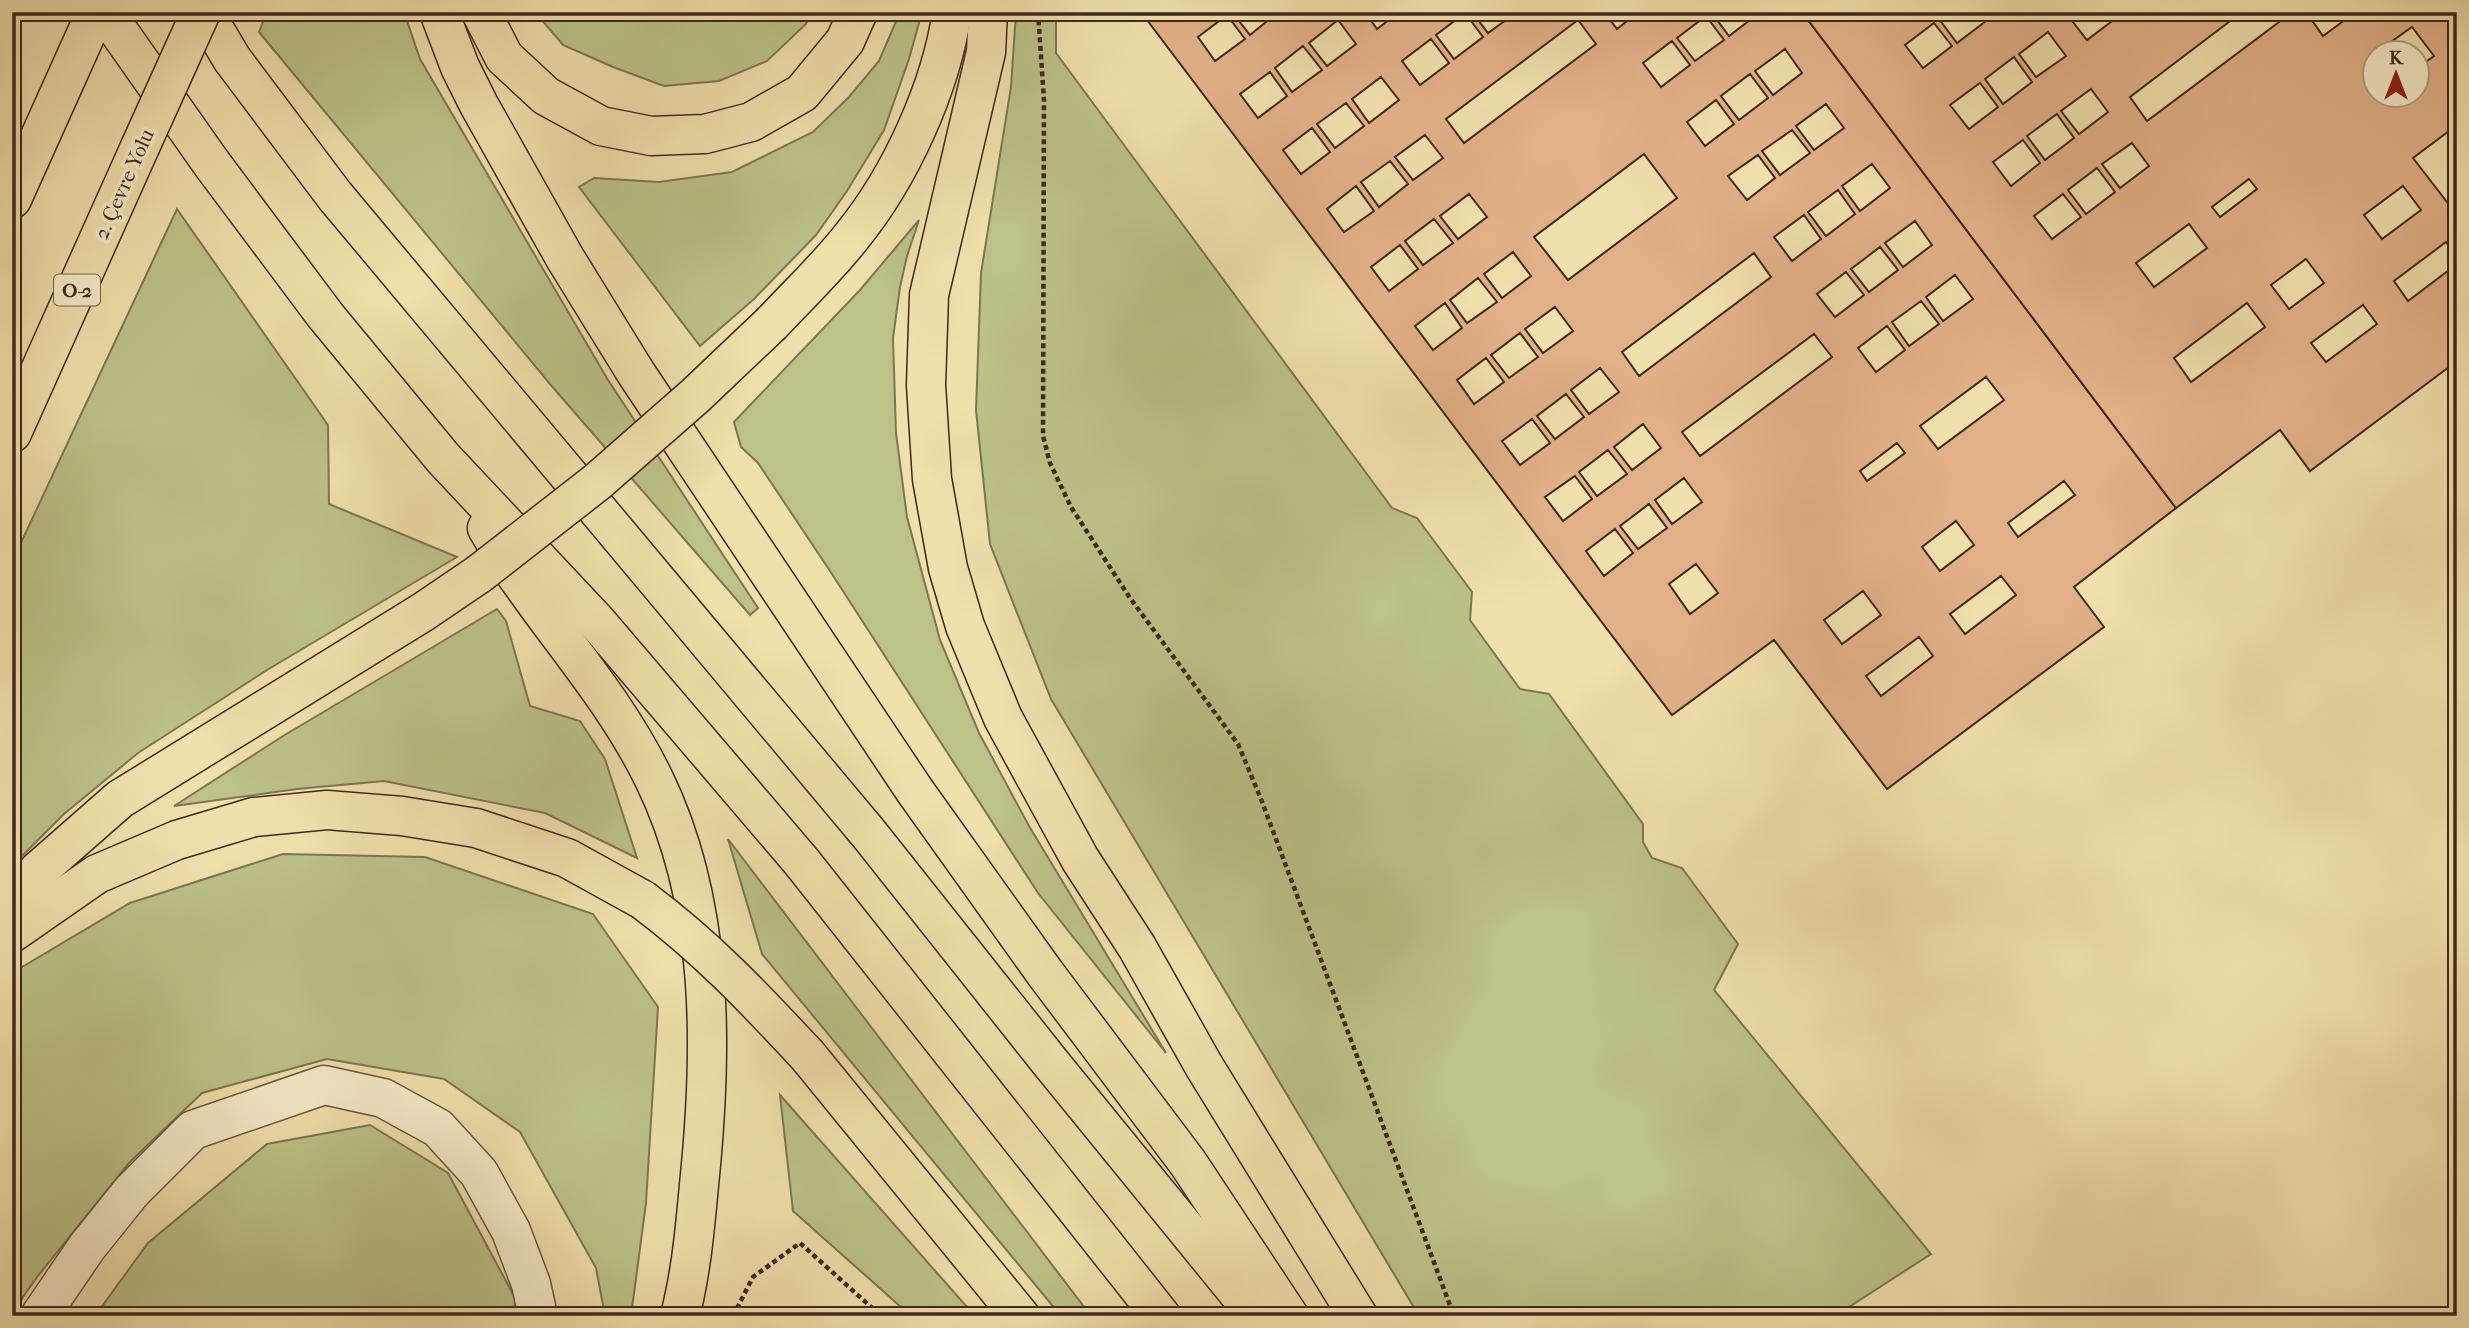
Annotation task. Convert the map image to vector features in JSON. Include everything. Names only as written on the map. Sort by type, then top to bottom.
[{"type":"highway","points":[[12,199],[96,12]]},
{"type":"highway","points":[[105,12],[212,164],[325,315],[443,458],[597,622],[801,861],[1161,1316]]},
{"type":"highway","points":[[202,12],[232,59],[335,197],[869,834],[1257,1316]]},
{"type":"highway","name":"2. Çevre Yolu","points":[[12,433],[202,12]]},
{"type":"highway","points":[[439,12],[460,68],[479,105],[565,258],[636,373],[915,791],[1045,973],[1188,1163],[1289,1316]]},
{"type":"highway","points":[[481,12],[504,57],[546,96],[601,126],[651,136],[705,134],[751,122],[802,93],[845,41],[858,12]]},
{"type":"highway","points":[[12,898],[39,870],[120,799],[480,574],[597,482],[772,324],[852,237],[892,180],[925,107],[948,39],[951,12]]},
{"type":"highway","points":[[988,12],[986,52],[929,295],[926,385],[932,479],[948,568],[965,626],[1003,718],[1068,835],[1204,1066],[1357,1316]]},
{"type":"highway","points":[[443,458],[519,580],[606,695],[654,779],[681,847],[693,898],[704,966],[709,1023],[705,1128],[687,1288],[680,1316]]},
{"type":"highway","points":[[12,933],[97,874],[177,840],[254,817],[327,810],[402,816],[476,828],[567,858],[643,900],[687,933],[736,979],[808,1056],[1020,1316]]},
{"type":"street","points":[[40,1316],[87,1247],[125,1200],[193,1130],[324,1085],[383,1098],[438,1128],[480,1173],[511,1231],[531,1284],[538,1316]]},
{"type":"path","points":[[1038,12],[1044,100],[1043,436],[1050,463],[1071,507],[1130,598],[1238,744],[1266,812],[1454,1316]]},
{"type":"path","points":[[733,1316],[752,1278],[800,1243],[881,1316]]},
{"type":"green space","points":[[267,12],[404,12],[420,59],[608,380],[758,608],[750,615],[550,384],[259,32]]},
{"type":"green space","points":[[535,12],[812,12],[806,24],[767,61],[719,81],[664,86],[563,45]]},
{"type":"green space","points":[[900,12],[922,12],[884,130],[847,191],[816,235],[754,299],[700,346],[579,187],[594,178],[659,182],[732,172],[813,132],[849,97],[879,61]]},
{"type":"green space","points":[[1016,12],[1056,12],[1056,53],[1392,508],[1417,518],[1472,592],[1470,620],[1520,689],[1549,694],[1643,824],[1643,842],[1652,858],[1682,868],[1738,944],[1714,990],[1931,1254],[1835,1316],[1419,1316],[1051,699],[990,544],[976,410],[981,273],[1011,87]]},
{"type":"green space","points":[[177,209],[328,425],[329,504],[457,557],[267,670],[138,753],[64,814],[12,866],[12,562]]},
{"type":"green space","points":[[919,220],[900,287],[893,338],[896,433],[907,517],[940,640],[979,733],[1029,826],[1166,1053],[1038,893],[830,571],[758,463],[741,447],[734,422],[860,290]]},
{"type":"green space","points":[[497,609],[506,621],[530,706],[580,721],[605,759],[637,858],[545,813],[384,781],[297,789],[174,806],[283,736]]},
{"type":"green space","points":[[728,839],[1091,1316],[1061,1316],[762,954]]},
{"type":"green space","points":[[283,854],[425,857],[593,914],[658,1007],[646,1203],[631,1316],[605,1316],[596,1268],[520,1132],[444,1079],[327,1059],[202,1093],[129,1163],[37,1277],[12,1313],[12,973],[130,903]]},
{"type":"green space","points":[[780,1095],[975,1316],[911,1316],[793,1211]]},
{"type":"green space","points":[[370,1125],[448,1173],[515,1298],[514,1316],[95,1316],[148,1243],[267,1144]]},
{"type":"building","points":[[1141,12],[1232,12],[1250,35],[1278,12],[1365,12],[1377,29],[1399,12],[1472,12],[1488,33],[1517,12],[1604,12],[1617,29],[1638,12],[1711,12],[1729,36],[1758,14],[1757,12],[1802,12],[2176,508],[2074,587],[2104,627],[1887,789],[1774,640],[1672,715]],"holes":[[[1465,13],[1483,37],[1454,59],[1436,35]],[[1227,15],[1245,39],[1215,61],[1198,37]],[[1706,16],[1724,40],[1695,61],[1677,38]],[[1338,20],[1356,44],[1327,66],[1309,43]],[[1578,20],[1596,44],[1464,143],[1446,119]],[[1431,39],[1449,63],[1420,85],[1402,61]],[[1672,41],[1690,65],[1661,87],[1643,63]],[[1303,46],[1322,70],[1292,92],[1275,68]],[[1785,49],[1802,73],[1773,95],[1755,71]],[[1270,72],[1287,96],[1258,118],[1240,94]],[[1750,74],[1768,98],[1739,120],[1721,96]],[[1381,77],[1399,100],[1369,123],[1352,99]],[[1716,100],[1734,124],[1705,146],[1687,122]],[[1346,103],[1364,126],[1335,148],[1317,124]],[[1826,104],[1844,128],[1814,150],[1796,126]],[[1312,128],[1330,152],[1301,174],[1283,150]],[[1792,130],[1810,153],[1780,175],[1762,151]],[[1425,135],[1443,158],[1413,180],[1395,157]],[[1644,154],[1677,198],[1568,280],[1534,237]],[[1758,155],[1775,178],[1747,200],[1728,176]],[[1390,161],[1408,184],[1379,207],[1361,182]],[[1872,164],[1890,188],[1860,211],[1842,186]],[[1356,186],[1374,211],[1344,232],[1327,209]],[[1838,190],[1855,214],[1826,236],[1808,212]],[[1469,194],[1487,217],[1458,239],[1440,216]],[[1804,215],[1821,239],[1792,261],[1774,237]],[[1434,219],[1453,243],[1423,265],[1405,241]],[[1915,221],[1932,245],[1903,267],[1885,243]],[[1400,245],[1418,269],[1389,291],[1371,267]],[[1880,247],[1898,270],[1869,292],[1851,269]],[[1513,252],[1531,276],[1502,298],[1484,274]],[[1754,253],[1771,277],[1639,376],[1622,352]],[[1846,272],[1864,295],[1835,317],[1817,294]],[[1955,275],[1973,299],[1943,321],[1926,297]],[[1478,278],[1497,302],[1467,323],[1450,300]],[[1921,301],[1939,324],[1909,346],[1892,322]],[[1445,303],[1462,328],[1433,350],[1415,326]],[[1555,307],[1573,331],[1543,353],[1525,329]],[[1887,326],[1905,350],[1876,372],[1858,348]],[[1520,333],[1538,357],[1509,378],[1491,355]],[[1814,334],[1832,357],[1700,456],[1682,432]],[[1486,358],[1504,382],[1474,404],[1457,380]],[[1600,368],[1619,392],[1589,414],[1571,390]],[[1986,377],[2004,400],[1938,449],[1920,426]],[[1566,394],[1584,417],[1555,439],[1537,416]],[[1532,419],[1550,443],[1520,465],[1502,441]],[[1643,424],[1661,448],[1632,470],[1614,447]],[[1897,443],[1905,453],[1867,481],[1860,471]],[[1608,450],[1627,474],[1597,496],[1579,472]],[[1575,476],[1592,499],[1563,521],[1545,497]],[[1684,478],[1702,502],[1672,524],[1655,500]],[[2064,481],[2075,495],[2018,537],[2008,523]],[[1649,504],[1667,528],[1638,549],[1620,526]],[[1956,521],[1974,545],[1940,571],[1922,547]],[[1615,529],[1633,553],[1604,576],[1586,551]],[[1696,564],[1718,593],[1690,614],[1669,584]],[[2001,576],[2016,595],[1965,634],[1950,614]],[[1863,591],[1881,615],[1842,644],[1824,620]],[[1919,637],[1933,656],[1881,696],[1866,676]]]},
{"type":"building","points":[[1802,12],[1948,12],[1939,19],[1957,43],[1986,21],[1979,12],[1987,12],[1991,17],[1998,12],[2075,12],[2069,17],[2087,40],[2124,12],[2242,12],[2130,97],[2147,121],[2279,22],[2272,12],[2306,12],[2323,36],[2353,14],[2351,12],[2457,12],[2457,125],[2413,158],[2457,215],[2457,257],[2446,242],[2394,281],[2408,301],[2457,264],[2457,361],[2310,471],[2280,430],[2176,508]],"holes":[[[1934,23],[1952,46],[1923,68],[1905,45]],[[2048,32],[2066,56],[2036,77],[2019,54]],[[2014,57],[2032,82],[2003,104],[1985,79]],[[1980,83],[1998,107],[1969,129],[1950,105]],[[2091,89],[2108,112],[2079,134],[2061,111]],[[2057,114],[2074,138],[2045,160],[2027,136]],[[2023,140],[2040,163],[2011,186],[1993,162]],[[2132,143],[2149,166],[2120,188],[2102,164]],[[2097,168],[2115,192],[2086,214],[2068,190]],[[2249,179],[2257,189],[2220,217],[2212,207]],[[2403,186],[2421,210],[2382,239],[2364,215]],[[2063,194],[2081,217],[2052,239],[2034,216]],[[2189,224],[2207,248],[2154,287],[2136,263]],[[2306,259],[2324,283],[2289,309],[2271,285]],[[2247,303],[2265,327],[2191,382],[2174,358]],[[2363,305],[2377,324],[2326,362],[2311,343]]]}]
